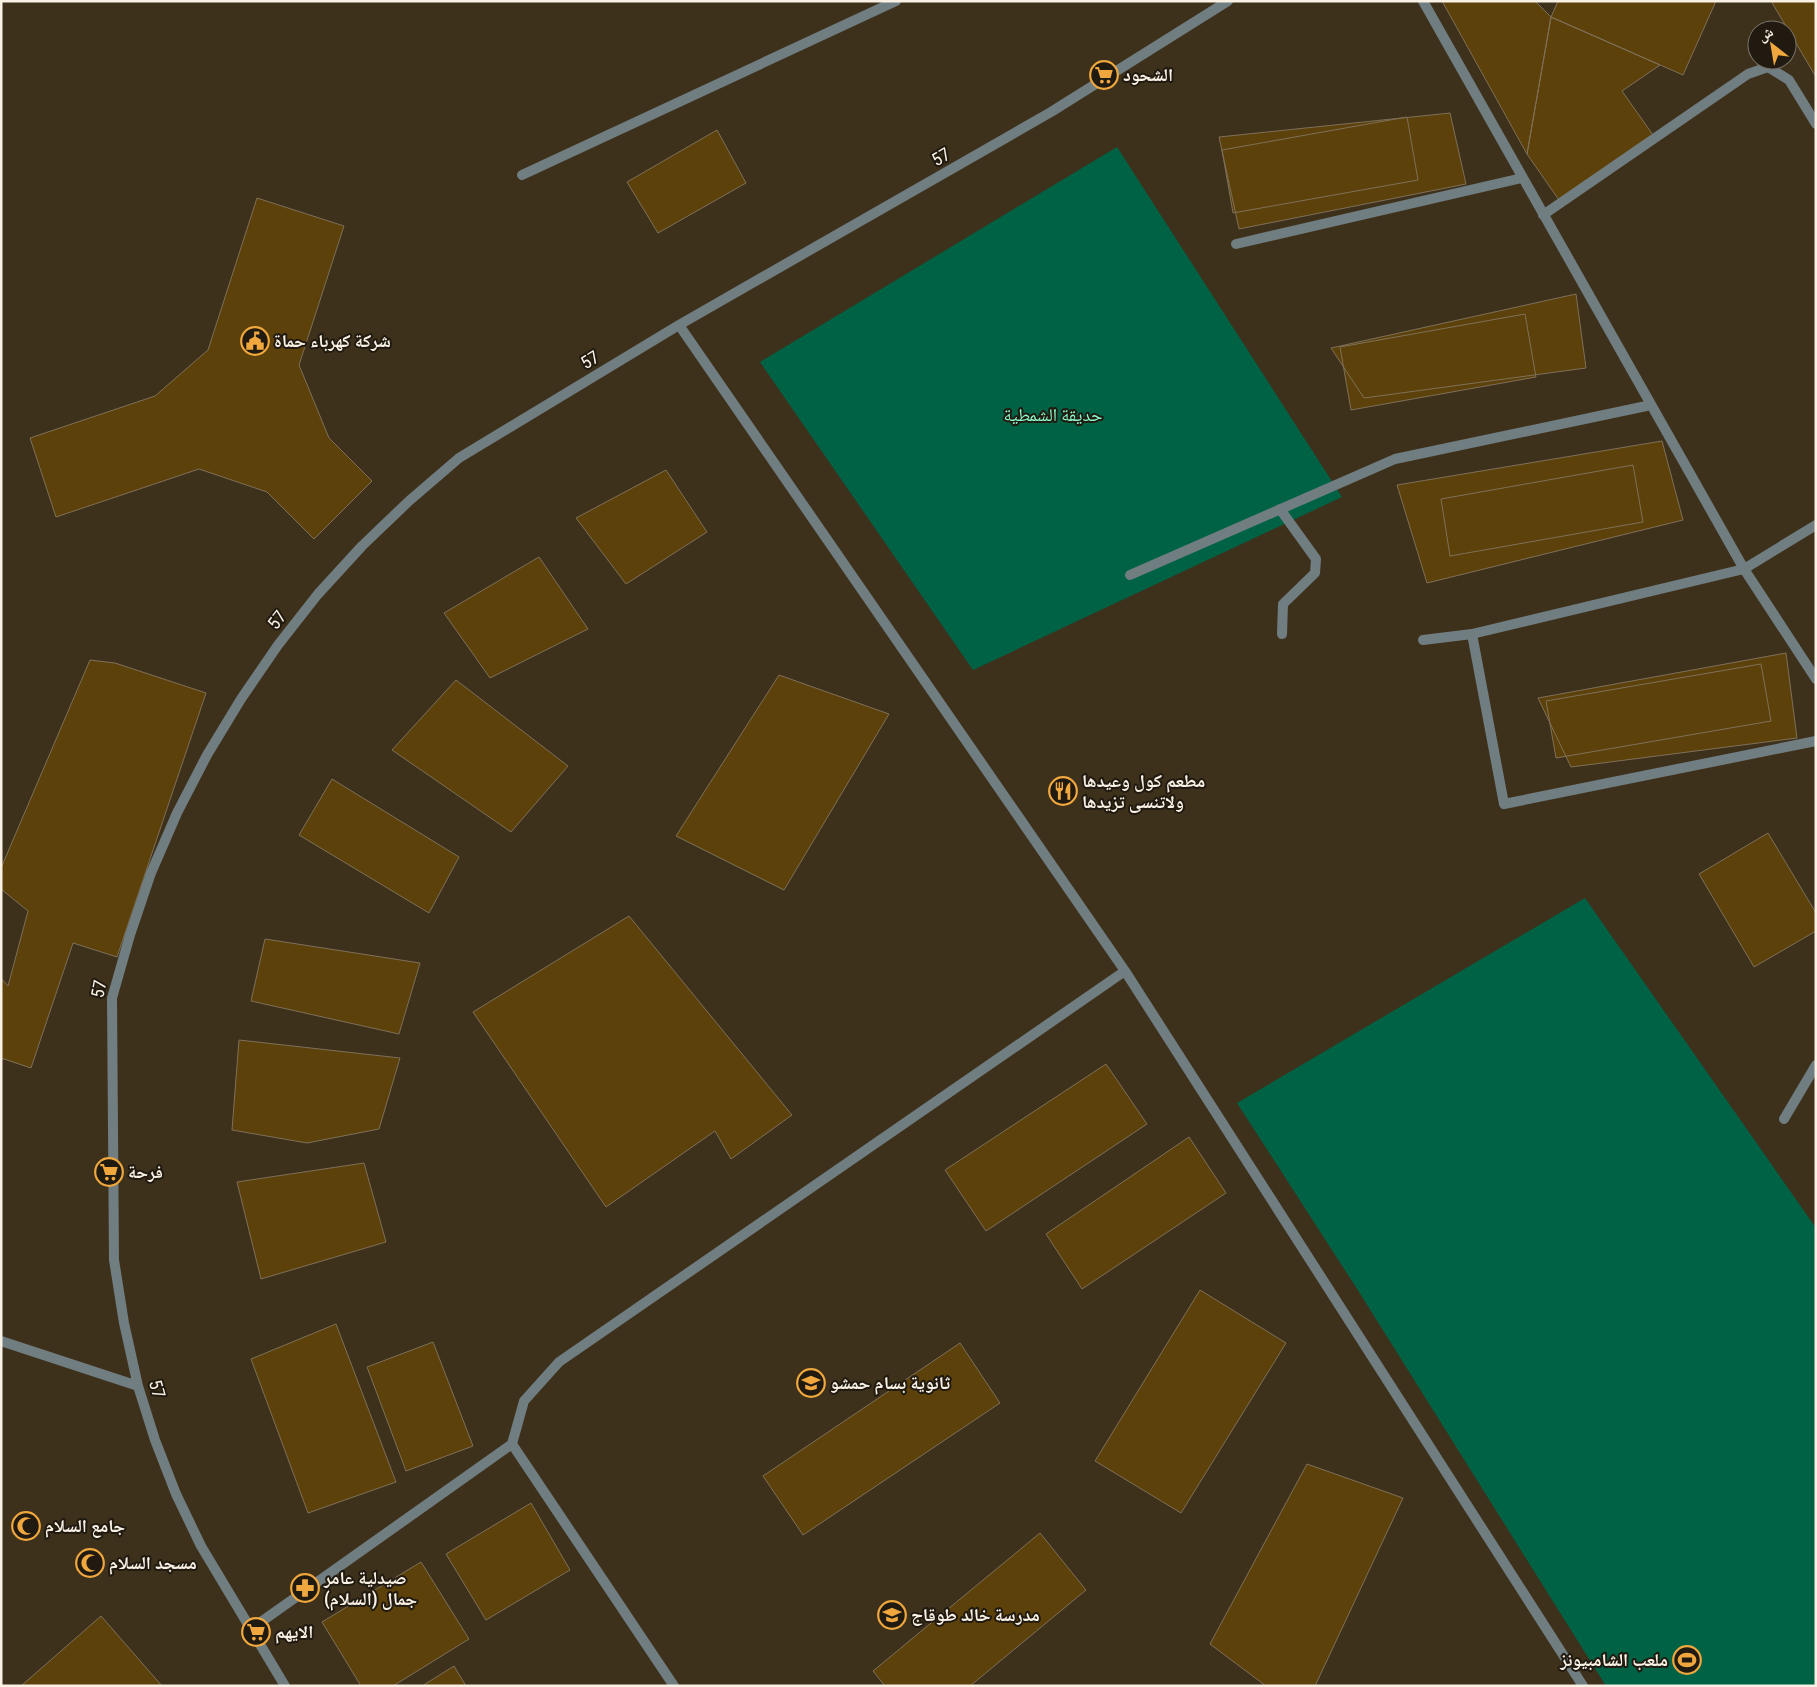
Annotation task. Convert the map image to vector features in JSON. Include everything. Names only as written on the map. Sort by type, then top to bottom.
[{"type":"street","points":[[522,175],[896,1]]},
{"type":"street","name":"57","points":[[285,1686],[201,1546],[180,1503],[155,1440],[138,1386],[124,1323],[114,1260],[112,998],[148,882],[177,813],[207,755],[240,699],[318,594],[362,546],[409,501],[459,458],[679,325],[1051,112],[1228,1]]},
{"type":"street","points":[[1423,1],[1744,569],[1816,679]]},
{"type":"street","points":[[1544,215],[1748,74],[1768,67],[1789,80],[1816,124]]},
{"type":"street","points":[[1236,244],[1522,178]]},
{"type":"street","points":[[679,325],[1125,971],[1584,1686]]},
{"type":"street","points":[[1130,575],[1395,459],[1650,405]]},
{"type":"street","points":[[1280,510],[1316,559],[1315,573],[1283,604],[1282,634]]},
{"type":"street","points":[[1423,640],[1472,634],[1744,569],[1816,525]]},
{"type":"street","points":[[1472,634],[1504,804],[1816,740]]},
{"type":"street","points":[[251,1629],[512,1444],[524,1401],[559,1362],[1125,971]]},
{"type":"street","points":[[1784,1119],[1816,1065]]},
{"type":"street","points":[[1,1341],[138,1386]]},
{"type":"street","points":[[512,1444],[674,1686]]},
{"type":"green space","name":"حديقة الشمطية","points":[[1117,147],[1342,497],[973,670],[760,362]]},
{"type":"green space","points":[[1585,898],[1816,1228],[1816,1686],[1606,1686],[1359,1292],[1237,1103]]},
{"type":"building","points":[[1442,1],[1535,1],[1551,17],[1527,154]]},
{"type":"building","points":[[1558,1],[1716,1],[1683,75],[1551,17]]},
{"type":"building","points":[[1771,1],[1816,1],[1816,77],[1797,45],[1797,20],[1782,20]]},
{"type":"building","points":[[1551,17],[1660,65],[1622,91],[1653,135],[1559,200],[1527,154]]},
{"type":"building","points":[[1450,113],[1466,184],[1239,229],[1219,137]]},
{"type":"building","points":[[1407,117],[1418,180],[1233,213],[1222,150]]},
{"type":"building","points":[[717,130],[746,183],[658,233],[627,182]]},
{"type":"building","points":[[257,198],[344,226],[299,365],[329,438],[372,481],[314,539],[267,492],[199,469],[56,517],[30,438],[155,396],[208,350]]},
{"type":"building","points":[[1576,294],[1586,368],[1364,398],[1331,348]]},
{"type":"building","points":[[1525,314],[1536,377],[1351,410],[1340,347]]},
{"type":"building","points":[[1662,441],[1683,520],[1427,583],[1397,485]]},
{"type":"building","points":[[1633,465],[1643,522],[1450,556],[1441,499]]},
{"type":"building","points":[[666,470],[707,532],[626,584],[576,518]]},
{"type":"building","points":[[539,557],[588,629],[490,678],[444,613]]},
{"type":"building","points":[[1786,653],[1797,738],[1571,767],[1538,698]]},
{"type":"building","points":[[90,660],[115,663],[206,693],[117,957],[73,943],[31,1068],[1,1058],[1,978],[8,986],[28,911],[1,889],[1,868]]},
{"type":"building","points":[[1761,664],[1771,721],[1556,758],[1546,701]]},
{"type":"building","points":[[779,675],[889,714],[784,890],[676,836]]},
{"type":"building","points":[[456,680],[568,766],[511,832],[392,750]]},
{"type":"building","points":[[332,779],[459,857],[429,913],[299,835]]},
{"type":"building","points":[[1768,833],[1816,913],[1816,931],[1754,967],[1699,874]]},
{"type":"building","points":[[629,916],[792,1115],[731,1159],[715,1131],[606,1207],[473,1012]]},
{"type":"building","points":[[265,939],[420,963],[399,1034],[251,1001]]},
{"type":"building","points":[[239,1040],[400,1058],[379,1129],[307,1143],[232,1130]]},
{"type":"building","points":[[1106,1064],[1147,1124],[986,1231],[945,1170]]},
{"type":"building","points":[[1189,1137],[1226,1193],[1082,1289],[1046,1234]]},
{"type":"building","points":[[364,1163],[386,1242],[261,1279],[237,1182]]},
{"type":"building","points":[[1200,1290],[1286,1343],[1181,1513],[1095,1461]]},
{"type":"building","points":[[336,1324],[396,1482],[308,1513],[251,1359]]},
{"type":"building","points":[[433,1342],[473,1446],[406,1471],[367,1367]]},
{"type":"building","points":[[960,1343],[1000,1403],[803,1535],[763,1476]]},
{"type":"building","points":[[1307,1464],[1403,1498],[1315,1686],[1266,1686],[1210,1644]]},
{"type":"building","points":[[531,1503],[570,1570],[486,1620],[446,1554]]},
{"type":"building","points":[[1040,1533],[1086,1590],[970,1686],[885,1686],[873,1671]]},
{"type":"building","points":[[421,1562],[469,1639],[393,1686],[361,1686],[322,1622]]},
{"type":"building","points":[[101,1616],[162,1686],[21,1686]]},
{"type":"building","points":[[454,1666],[466,1686],[422,1686]]},
{"type":"place","name":"الشحود","points":[[1104,75]]},
{"type":"place","name":"شركة كهرباء حماة","points":[[255,341]]},
{"type":"place","name":"مطعم كول وعيدها ولاتنسى تزيدها","points":[[1063,791]]},
{"type":"place","name":"فرحة","points":[[109,1172]]},
{"type":"place","name":"ثانوية بسام حمشو","points":[[811,1383]]},
{"type":"place","name":"جامع السلام","points":[[26,1526]]},
{"type":"place","name":"مسجد السلام","points":[[90,1563]]},
{"type":"place","name":"صيدلية عامر جمال (السلام)","points":[[305,1588]]},
{"type":"place","name":"مدرسة خالد طوقاج","points":[[892,1615]]},
{"type":"place","name":"الايهم","points":[[256,1632]]},
{"type":"place","name":"ملعب الشامبيونز","points":[[1687,1660]]}]
